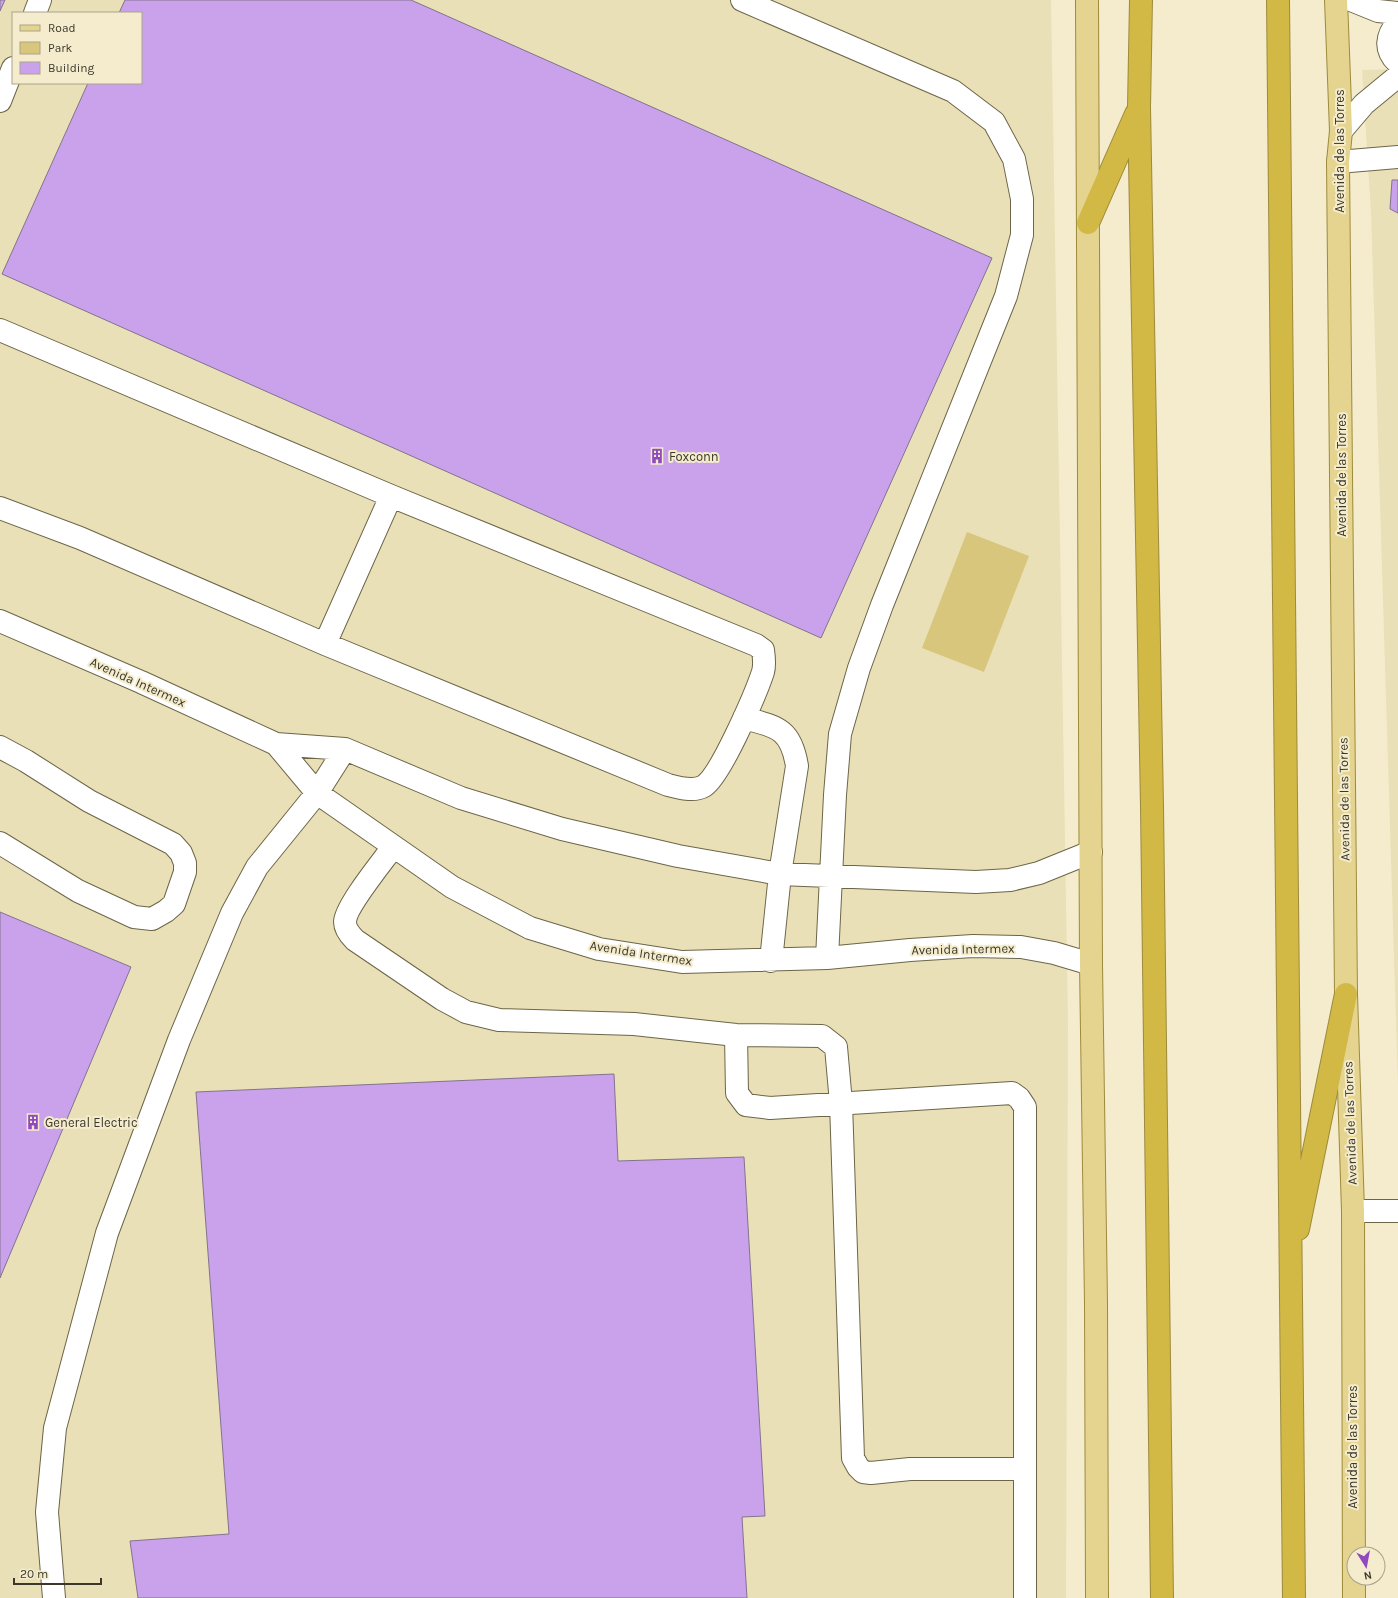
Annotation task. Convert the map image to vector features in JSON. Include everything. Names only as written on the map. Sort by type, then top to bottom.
[{"type":"highway","points":[[1141,0],[1139,107],[1152,806],[1162,1598]]},
{"type":"highway","points":[[1278,0],[1289,1271],[1294,1598]]},
{"type":"highway","points":[[1088,223],[1139,107]]},
{"type":"highway","points":[[1289,1271],[1346,994]]},
{"type":"highway","points":[[1294,1571],[1304,1598]]},
{"type":"main road","points":[[1087,0],[1091,964],[1096,1311],[1097,1598]]},
{"type":"main road","name":"Avenida de las Torres","points":[[1336,0],[1340,131],[1338,162],[1346,994],[1353,1211],[1354,1598]]},
{"type":"street","points":[[35,12],[40,0]]},
{"type":"street","points":[[742,0],[953,91],[994,122],[1014,159],[1022,199],[1022,236],[1006,296],[882,605],[859,668],[840,734],[830,876],[827,958]]},
{"type":"street","points":[[1351,0],[1378,11],[1398,13]]},
{"type":"street","points":[[1398,22],[1389,35],[1387,42],[1388,51],[1398,63]]},
{"type":"street","points":[[0,101],[12,71]]},
{"type":"street","points":[[1340,131],[1364,104],[1398,76]]},
{"type":"street","points":[[1338,162],[1398,157]]},
{"type":"street","points":[[0,330],[391,496],[756,645],[763,650],[763,670],[744,718],[718,770],[704,786],[687,790],[668,785],[326,644],[80,538],[0,508]]},
{"type":"street","points":[[326,644],[391,496]]},
{"type":"street","name":"Avenida Intermex","points":[[0,621],[276,744],[345,749],[461,798],[562,830],[678,856],[780,874],[976,882],[1010,880],[1039,873],[1091,852]]},
{"type":"street","points":[[744,718],[774,726],[788,737],[794,750],[797,766],[780,874],[771,961]]},
{"type":"street","name":"Avenida Intermex","points":[[276,744],[318,793],[452,887],[530,928],[599,949],[682,962],[771,961],[973,946],[1014,947],[1054,952],[1091,964]]},
{"type":"street","points":[[0,747],[26,761],[89,802],[173,844],[181,853],[185,862],[185,872],[174,904],[166,911],[152,919],[134,917],[78,891],[0,843]]},
{"type":"street","points":[[54,1598],[49,1560],[47,1512],[55,1428],[107,1233],[179,1040],[232,913],[257,867],[318,793],[345,749]]},
{"type":"street","points":[[393,847],[367,882],[346,916],[344,923],[347,931],[354,940],[442,999],[466,1012],[499,1020],[634,1024],[736,1036],[822,1036],[836,1047],[841,1103],[853,1458],[863,1472],[871,1473],[910,1470],[1025,1469]]},
{"type":"street","points":[[736,1036],[737,1093],[746,1105],[770,1108],[1012,1093],[1019,1098],[1025,1107],[1025,1598]]},
{"type":"street","points":[[1353,1211],[1398,1211]]},
{"type":"shaded area","points":[[0,0],[1051,0],[1068,1021],[1066,1598],[0,1598]]},
{"type":"shaded area","points":[[1398,69],[1398,1085],[1371,212],[1362,70]]},
{"type":"green space","points":[[967,532],[1029,556],[984,672],[922,648]]},
{"type":"building","points":[[0,0],[5,0],[0,11]]},
{"type":"building","name":"Foxconn","points":[[125,0],[411,0],[992,258],[821,638],[2,274],[88,84],[142,84],[142,12],[119,12]]},
{"type":"building","points":[[1392,180],[1398,180],[1398,213],[1390,209]]},
{"type":"building","name":"General Electric","points":[[0,912],[131,967],[0,1278]]},
{"type":"building","points":[[614,1074],[618,1161],[744,1157],[765,1516],[742,1517],[747,1598],[138,1598],[130,1541],[229,1534],[196,1092]]},
{"type":"place","name":"Foxconn","points":[[657,456]]},
{"type":"place","name":"General Electric","points":[[33,1122]]}]
